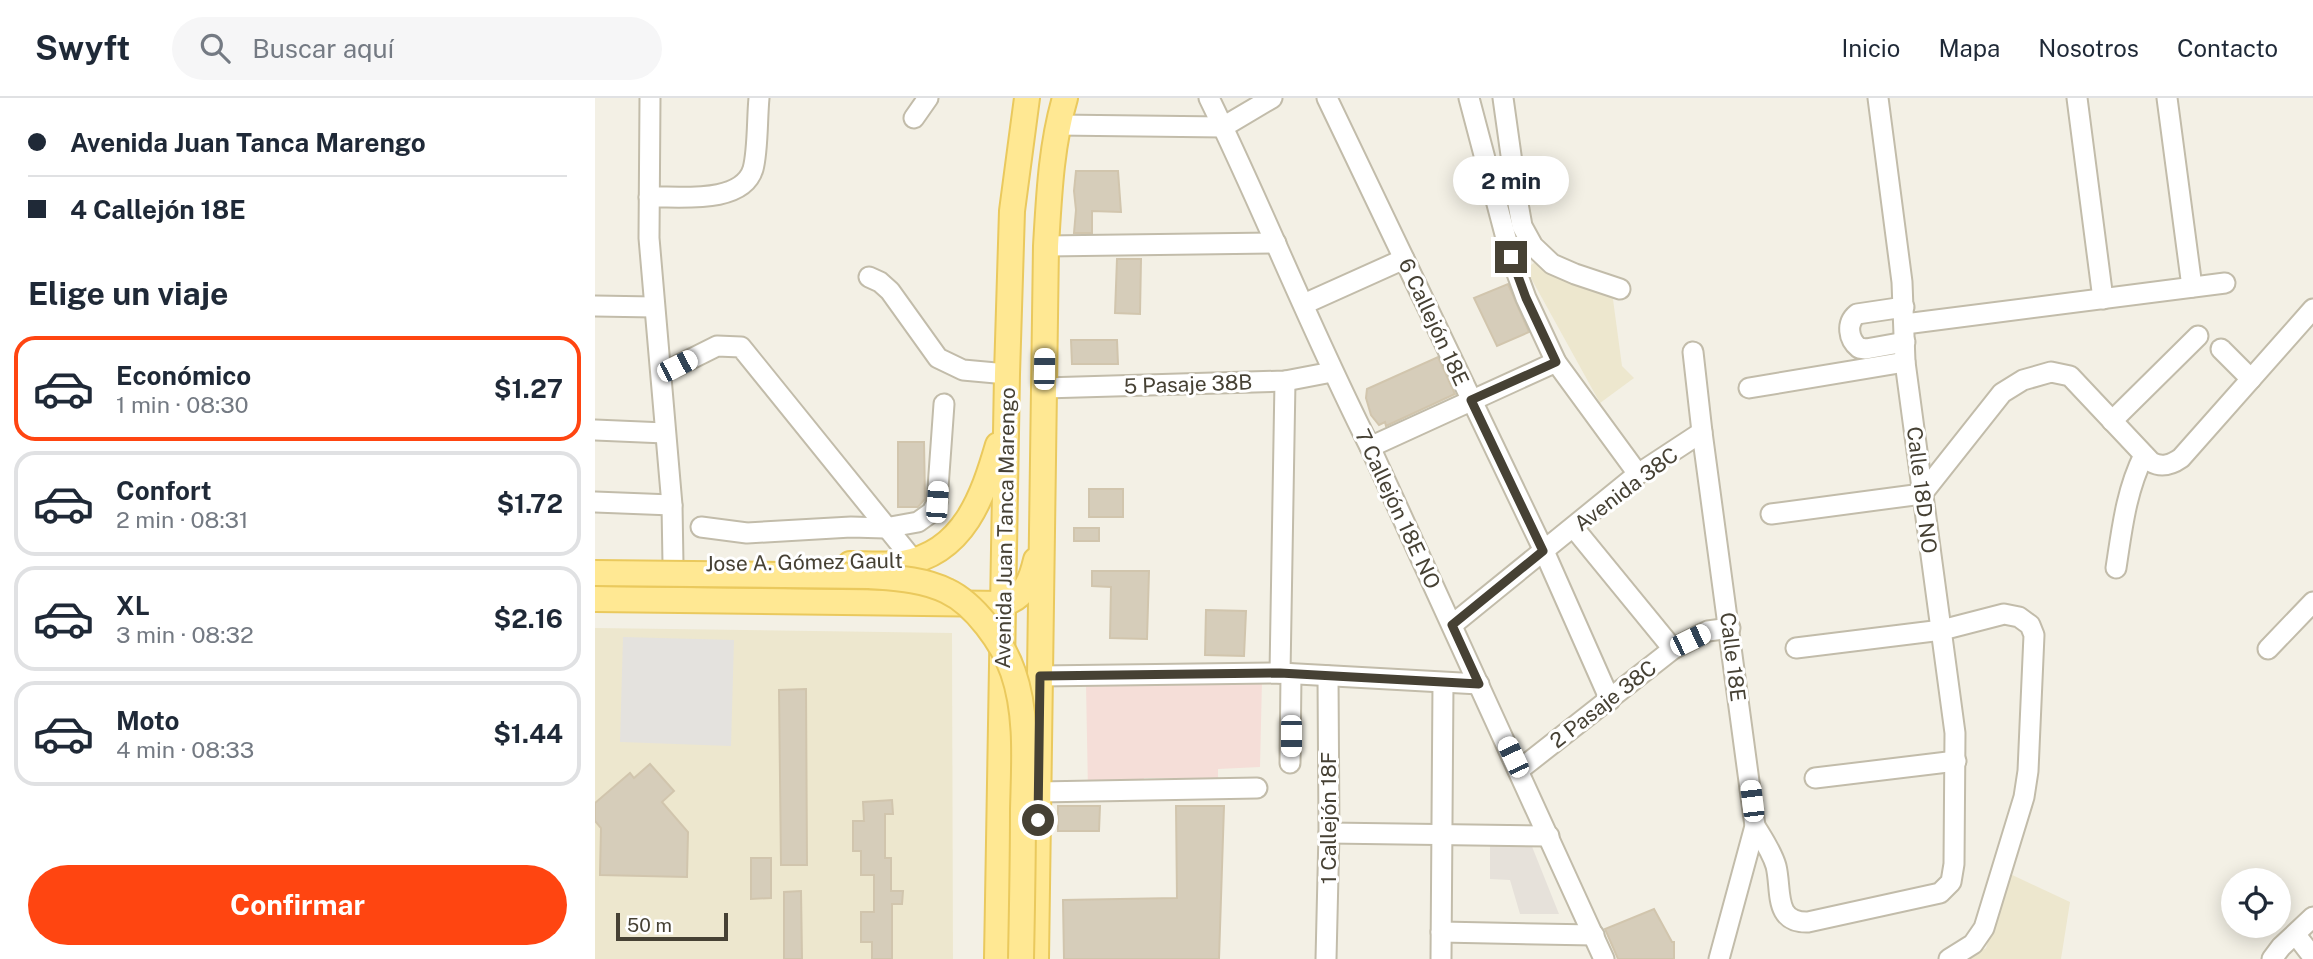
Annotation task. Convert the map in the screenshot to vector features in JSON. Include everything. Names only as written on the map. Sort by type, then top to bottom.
[{"type":"main road","name":"Avenida Juan Tanca Marengo","points":[[997,959],[1012,211],[1027,98]]},
{"type":"main road","name":"Avenida Juan Tanca Marengo","points":[[1036,959],[1044,521],[1045,246],[1057,125],[1065,98]]},
{"type":"main road","name":"Jose A. Gómez Gault","points":[[595,563],[887,565],[914,561],[951,542],[969,518],[988,478],[1007,414]]},
{"type":"main road","points":[[1003,604],[1023,594],[1031,577],[1044,521]]},
{"type":"main road","points":[[595,573],[897,578],[948,591],[970,607],[991,631],[1013,672],[1022,720],[1024,763],[1021,959]]},
{"type":"main road","name":"Jose A. Gómez Gault","points":[[595,599],[1003,604]]},
{"type":"street","points":[[650,98],[649,238],[672,505],[673,564]]},
{"type":"street","points":[[649,197],[716,195],[735,191],[753,171],[759,98]]},
{"type":"street","points":[[914,118],[928,98]]},
{"type":"street","name":"7 Callejón 18E NO","points":[[1209,98],[1304,304],[1332,372],[1370,447],[1604,959]]},
{"type":"street","points":[[1057,125],[1223,127],[1272,98]]},
{"type":"street","name":"6 Callejón 18E","points":[[1327,98],[1543,551],[1610,700]]},
{"type":"street","points":[[1469,98],[1511,257],[1526,298],[1556,362],[1638,474]]},
{"type":"street","points":[[1503,98],[1522,226],[1533,246],[1552,264],[1620,289]]},
{"type":"street","name":"Calle 18D NO","points":[[1755,826],[1769,848],[1776,867],[1783,909],[1789,918],[1798,922],[1940,893],[1951,882],[1955,863],[1956,761],[1941,630],[1921,494],[1906,362],[1899,249],[1878,98]]},
{"type":"street","points":[[2077,98],[2103,299]]},
{"type":"street","points":[[2168,98],[2192,287]]},
{"type":"street","points":[[1480,144],[1509,139]]},
{"type":"street","points":[[1045,246],[1276,243]]},
{"type":"street","points":[[1511,257],[1533,246]]},
{"type":"street","points":[[1304,304],[1404,259]]},
{"type":"street","points":[[869,277],[890,291],[938,358],[963,370],[1007,374]]},
{"type":"street","points":[[1905,324],[2225,282]]},
{"type":"street","points":[[595,306],[654,307]]},
{"type":"street","points":[[1771,514],[1921,494],[2002,393],[2023,380],[2051,372],[2070,376],[2144,455],[2158,466],[2173,464],[2313,309]]},
{"type":"street","points":[[2112,421],[2198,336]]},
{"type":"street","points":[[677,366],[717,346],[741,347],[914,561]]},
{"type":"street","points":[[2221,349],[2251,379]]},
{"type":"street","name":"Calle 18E","points":[[1693,352],[1755,826],[1719,959]]},
{"type":"street","points":[[1370,447],[1556,362]]},
{"type":"street","points":[[1749,388],[1906,362]]},
{"type":"street","name":"5 Pasaje 38B","points":[[1044,388],[1285,381],[1332,372]]},
{"type":"street","points":[[1285,381],[1285,674],[1290,763]]},
{"type":"street","points":[[701,527],[747,533],[851,527],[885,528],[918,522],[932,512],[937,502],[944,404]]},
{"type":"street","points":[[595,430],[665,433]]},
{"type":"street","name":"Avenida 38C","points":[[1452,625],[1638,474],[1702,432]]},
{"type":"street","points":[[2116,568],[2127,500],[2133,478],[2144,455]]},
{"type":"street","points":[[595,502],[672,505]]},
{"type":"street","points":[[1574,528],[1672,649]]},
{"type":"street","points":[[2268,649],[2313,602]]},
{"type":"street","points":[[1796,648],[1941,630],[2004,614],[2019,617],[2030,625],[2034,635],[2028,771],[2024,797],[1984,928],[1973,944],[1949,959]]},
{"type":"street","name":"2 Pasaje 38C","points":[[1519,770],[1672,649],[1708,631],[1730,628]]},
{"type":"street","points":[[1040,676],[1285,674],[1479,684]]},
{"type":"street","name":"1 Callejón 18F","points":[[1326,959],[1329,833],[1328,676]]},
{"type":"street","points":[[1441,959],[1443,683]]},
{"type":"street","points":[[1815,778],[1956,761]]},
{"type":"street","points":[[1038,792],[1257,788]]},
{"type":"street","points":[[1329,833],[1549,836]]},
{"type":"street","points":[[2272,959],[2291,946],[2313,918]]},
{"type":"street","points":[[1441,932],[1594,935]]},
{"type":"street","points":[[2291,946],[2313,957]]},
{"type":"shaded area","points":[[1539,259],[1612,292],[1622,366],[1634,378],[1600,403],[1526,269]]},
{"type":"shaded area","points":[[595,628],[952,633],[953,959],[595,959]]},
{"type":"shaded area","points":[[623,637],[734,640],[731,746],[620,742]]},
{"type":"shaded area","points":[[1262,680],[1260,767],[1218,769],[1218,778],[1144,778],[1142,787],[1088,791],[1086,685]]},
{"type":"shaded area","points":[[1531,844],[1559,914],[1520,914],[1510,880],[1490,879],[1490,845]]},
{"type":"shaded area","points":[[2008,873],[2070,902],[2061,959],[1966,959],[1986,948]]},
{"type":"building","points":[[1076,171],[1118,171],[1121,212],[1092,211],[1092,233],[1074,233]]},
{"type":"building","points":[[1117,259],[1141,259],[1140,314],[1115,313]]},
{"type":"building","points":[[1508,284],[1529,332],[1497,346],[1474,298]]},
{"type":"building","points":[[1071,340],[1117,340],[1118,364],[1072,364]]},
{"type":"building","points":[[1438,357],[1455,394],[1386,426],[1385,422],[1379,425],[1371,415],[1366,398],[1367,389]]},
{"type":"building","points":[[898,442],[924,442],[925,499],[918,507],[898,507]]},
{"type":"building","points":[[1089,489],[1123,489],[1123,517],[1089,517]]},
{"type":"building","points":[[1074,528],[1099,528],[1099,541],[1074,541]]},
{"type":"building","points":[[1092,571],[1149,571],[1147,639],[1110,638],[1111,587],[1092,586]]},
{"type":"building","points":[[1206,610],[1246,611],[1244,656],[1205,655]]},
{"type":"building","points":[[806,689],[807,865],[781,865],[779,690]]},
{"type":"building","points":[[650,764],[674,791],[662,802],[688,832],[687,877],[600,875],[601,828],[595,821],[595,803],[630,773],[634,778]]},
{"type":"building","points":[[892,800],[893,814],[885,814],[885,858],[891,858],[891,891],[903,891],[902,904],[892,904],[892,959],[872,959],[872,942],[861,942],[861,912],[874,912],[874,875],[861,875],[861,851],[853,851],[853,821],[864,821],[863,802]]},
{"type":"building","points":[[1058,806],[1100,806],[1099,831],[1058,831]]},
{"type":"building","points":[[1176,806],[1224,806],[1219,959],[1064,959],[1063,900],[1177,898]]},
{"type":"building","points":[[751,858],[771,858],[771,898],[751,899]]},
{"type":"building","points":[[801,891],[802,959],[784,959],[784,892]]},
{"type":"building","points":[[1654,909],[1674,942],[1674,959],[1618,959],[1605,929]]},
{"type":"route","points":[[1038,820],[1040,676],[1280,673],[1479,684],[1452,625],[1543,551],[1471,400],[1556,362],[1526,298],[1511,257]]}]
